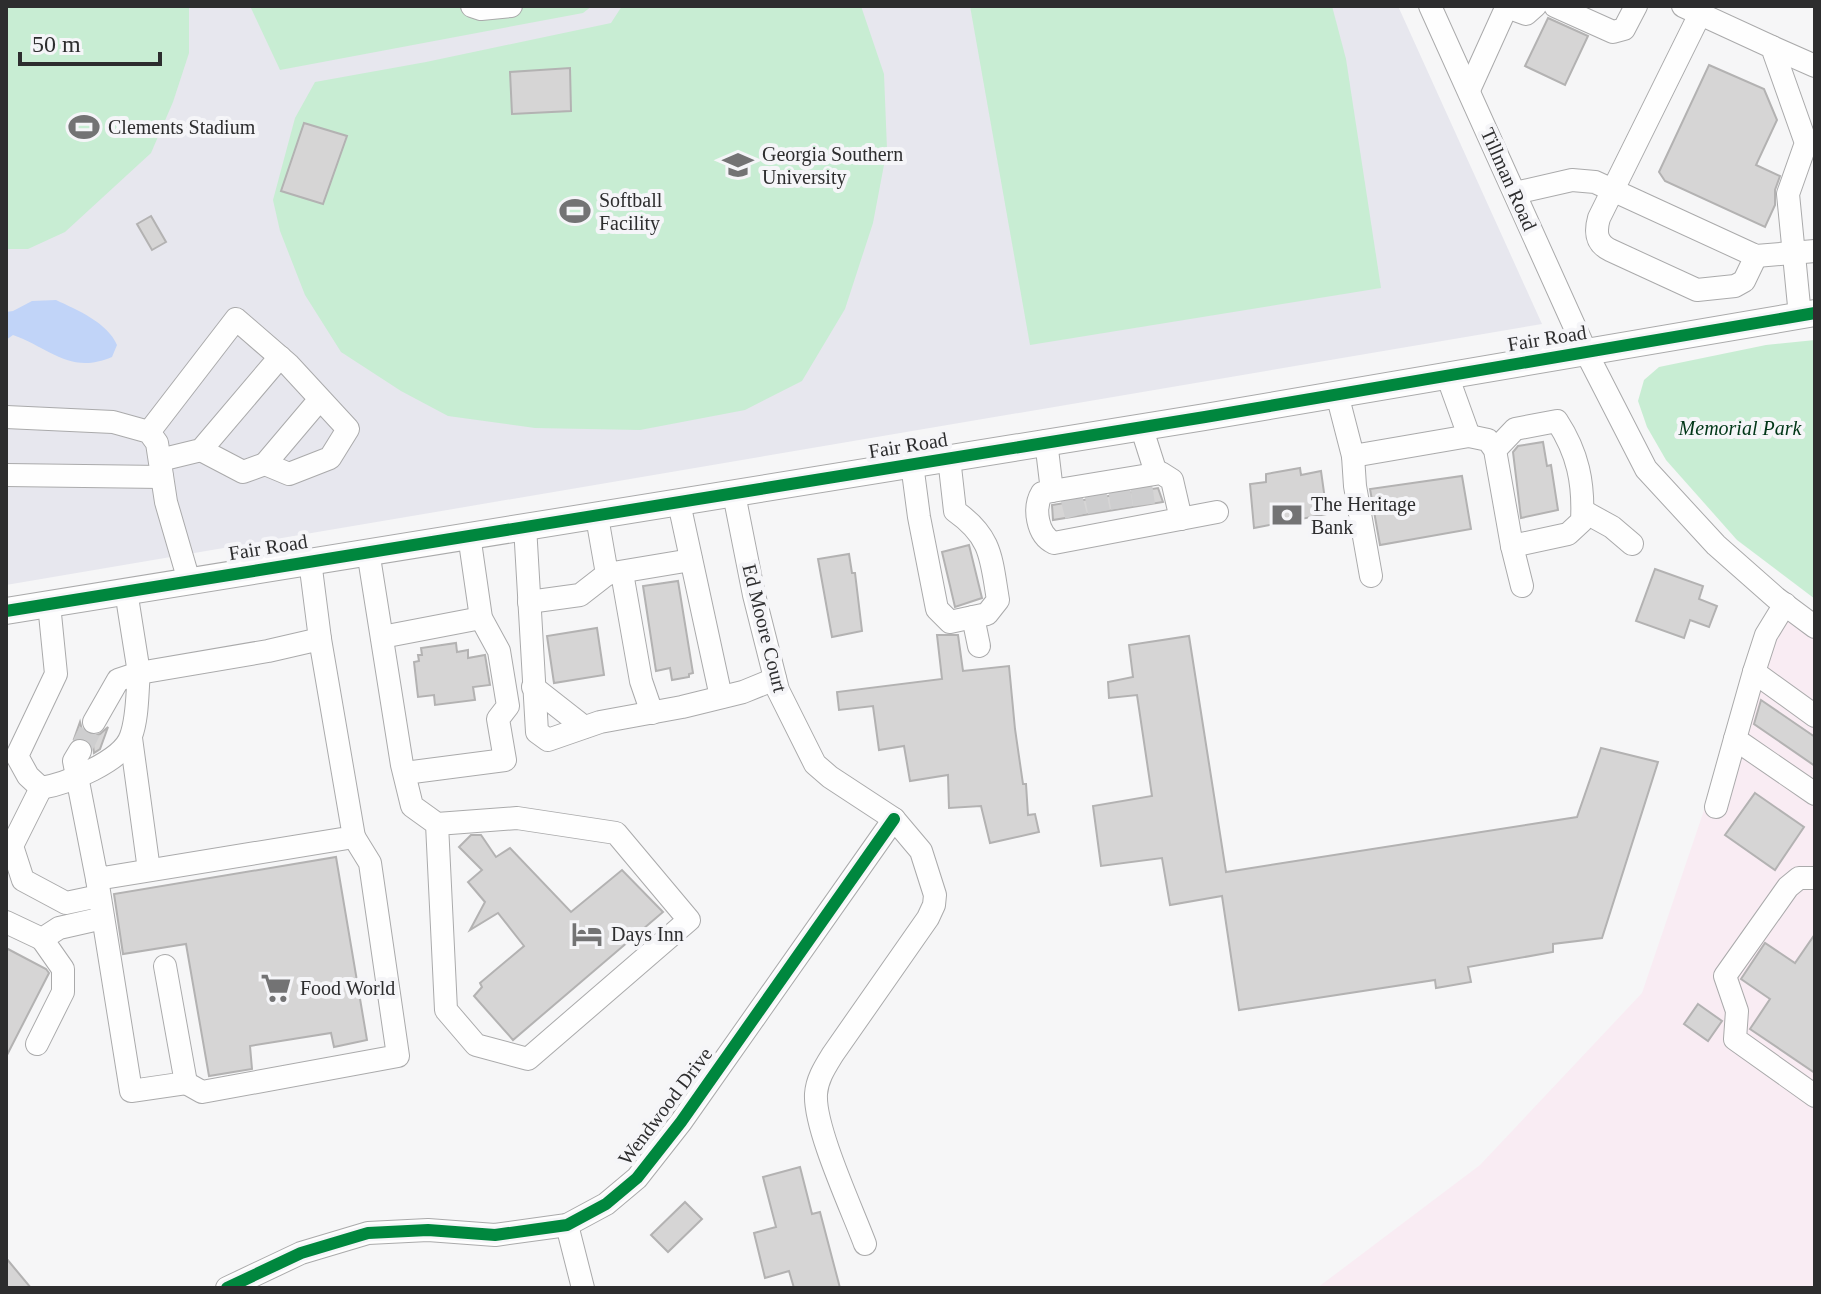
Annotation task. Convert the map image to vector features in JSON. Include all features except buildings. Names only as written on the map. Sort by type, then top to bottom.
[{"type":"main road","name":"Fair Road","points":[[7,612],[368,551],[597,517],[1808,314]]},
{"type":"street","points":[[472,6],[481,9],[511,6]]},
{"type":"street","name":"Tillman Road","points":[[1430,6],[1586,352],[1646,469],[1716,545],[1815,627]]},
{"type":"street","points":[[1469,90],[1507,6],[1526,14],[1535,6]]},
{"type":"street","points":[[1555,6],[1613,32],[1624,29],[1636,6]]},
{"type":"street","points":[[1756,256],[1744,281],[1735,286],[1697,290],[1602,246],[1596,228],[1692,10],[1815,66]]},
{"type":"street","points":[[1772,47],[1806,143],[1788,194],[1804,253],[1808,314]]},
{"type":"street","points":[[1515,193],[1572,180],[1595,182],[1756,256],[1804,253]]},
{"type":"street","points":[[149,432],[236,319],[280,357],[348,429],[330,458],[289,474],[265,464]]},
{"type":"street","points":[[6,475],[161,469],[201,450],[280,357]]},
{"type":"street","points":[[1447,375],[1469,436]]},
{"type":"street","points":[[1337,394],[1353,456],[1355,486],[1371,576]]},
{"type":"street","points":[[201,450],[243,472],[265,464],[320,399]]},
{"type":"street","points":[[6,417],[113,422],[149,432],[157,443],[166,502],[189,581]]},
{"type":"street","points":[[1495,450],[1515,429],[1557,421],[1568,437],[1584,490],[1582,521],[1568,534],[1512,546]]},
{"type":"street","points":[[1135,496],[1141,426]]},
{"type":"street","points":[[1353,456],[1469,436],[1488,440],[1495,450],[1522,586]]},
{"type":"street","points":[[1046,441],[1082,506]]},
{"type":"street","points":[[949,458],[955,511]]},
{"type":"street","points":[[912,464],[919,517],[937,609],[950,622],[987,614],[998,600],[989,549],[973,524],[955,511],[919,517]]},
{"type":"street","points":[[1082,506],[1135,496],[1168,475],[1172,480],[1181,519]]},
{"type":"street","name":"Ed Moore Court","points":[[734,494],[754,595],[778,690],[815,764],[894,819],[921,851],[935,895],[928,918],[833,1054],[820,1076],[816,1093],[824,1135],[865,1244]]},
{"type":"street","points":[[1082,506],[1135,496],[1181,519],[1217,512]]},
{"type":"street","points":[[679,503],[721,697]]},
{"type":"street","points":[[1583,511],[1612,527],[1632,544]]},
{"type":"street","points":[[597,517],[652,713]]},
{"type":"street","points":[[525,526],[537,732],[548,740],[584,727],[721,697],[775,679]]},
{"type":"street","points":[[930,573],[938,579],[948,608],[956,612],[985,604],[990,597],[980,555],[979,534]]},
{"type":"street","points":[[405,773],[505,760],[498,719],[508,706],[499,651],[481,618],[469,535]]},
{"type":"street","points":[[368,551],[412,806],[437,824],[517,818],[616,833],[689,920],[528,1059],[476,1045],[446,1010],[437,824]]},
{"type":"street","points":[[529,602],[580,595],[615,573],[691,560]]},
{"type":"street","points":[[80,751],[74,761],[131,1091],[186,1083],[202,1092],[398,1056],[370,863],[354,837],[320,639],[310,561]]},
{"type":"street","points":[[126,591],[139,673],[131,738],[149,870]]},
{"type":"street","points":[[41,788],[28,776],[17,756],[56,674],[49,604]]},
{"type":"street","points":[[1716,807],[1766,635],[1785,604]]},
{"type":"street","points":[[973,617],[979,646]]},
{"type":"street","points":[[382,637],[481,618]]},
{"type":"street","points":[[94,722],[118,680],[139,673],[320,639]]},
{"type":"street","points":[[1754,672],[1815,716]]},
{"type":"street","points":[[533,687],[584,727]]},
{"type":"street","points":[[41,788],[55,786],[101,767],[131,738]]},
{"type":"street","points":[[1735,739],[1815,794]]},
{"type":"street","points":[[41,788],[12,846],[23,880],[66,903],[99,897]]},
{"type":"street","name":"Wendwood Drive","points":[[227,1288],[301,1253],[368,1233],[428,1230],[495,1235],[567,1225],[606,1204],[646,1167],[681,1122],[894,819]]},
{"type":"street","points":[[42,939],[99,897],[149,870],[354,837]]},
{"type":"street","points":[[1815,878],[1799,878],[1788,887],[1725,976],[1737,1011],[1735,1039],[1815,1096]]},
{"type":"street","points":[[6,922],[42,939],[63,969],[63,992],[37,1044]]},
{"type":"street","points":[[165,966],[186,1083]]},
{"type":"street","points":[[567,1225],[583,1288]]},
{"type":"shaded area","name":"Georgia Southern University","points":[[6,6],[1398,6],[1542,324],[6,585]]},
{"type":"shaded area","points":[[1776,598],[1815,627],[1815,1288],[1317,1288],[1480,1165],[1642,993]]},
{"type":"green space","name":"Clements Stadium","points":[[6,6],[189,6],[189,53],[173,102],[151,153],[65,232],[28,249],[6,249]]},
{"type":"green space","points":[[250,6],[592,6],[583,13],[280,70]]},
{"type":"green space","name":"Softball Facility","points":[[622,6],[861,6],[884,74],[887,149],[873,223],[845,309],[802,381],[745,410],[640,430],[535,428],[448,416],[401,391],[341,352],[305,295],[280,231],[273,200],[295,118],[315,82],[611,23]]},
{"type":"green space","points":[[970,6],[1332,6],[1346,59],[1381,288],[1030,345]]},
{"type":"green space","name":"Memorial Park","points":[[1815,340],[1815,599],[1737,540],[1666,460],[1647,427],[1638,401],[1644,380],[1659,367],[1766,345]]},
{"type":"water","points":[[56,300],[91,318],[106,330],[117,345],[112,357],[84,363],[61,358],[13,335],[6,340],[6,312],[32,301]]},
{"type":"tunnel","points":[[1141,484],[1144,505]]},
{"type":"tunnel","points":[[1119,488],[1122,508]]},
{"type":"tunnel","points":[[1095,491],[1099,512]]},
{"type":"tunnel","points":[[1071,496],[1076,516]]},
{"type":"tunnel","points":[[80,751],[94,722]]},
{"type":"cycle path","points":[[6,611],[1205,417],[1815,313]]},
{"type":"cycle path","points":[[227,1288],[301,1253],[368,1233],[428,1230],[495,1235],[567,1225],[606,1204],[637,1178],[681,1122],[894,819]]},
{"type":"place","name":"Clements Stadium","points":[[84,127]]},
{"type":"place","name":"Georgia Southern University","points":[[738,165]]},
{"type":"place","name":"Softball Facility","points":[[575,211]]},
{"type":"place","name":"The Heritage Bank","points":[[1287,515]]},
{"type":"place","name":"Days Inn","points":[[587,934]]},
{"type":"place","name":"Food World","points":[[276,988]]}]
